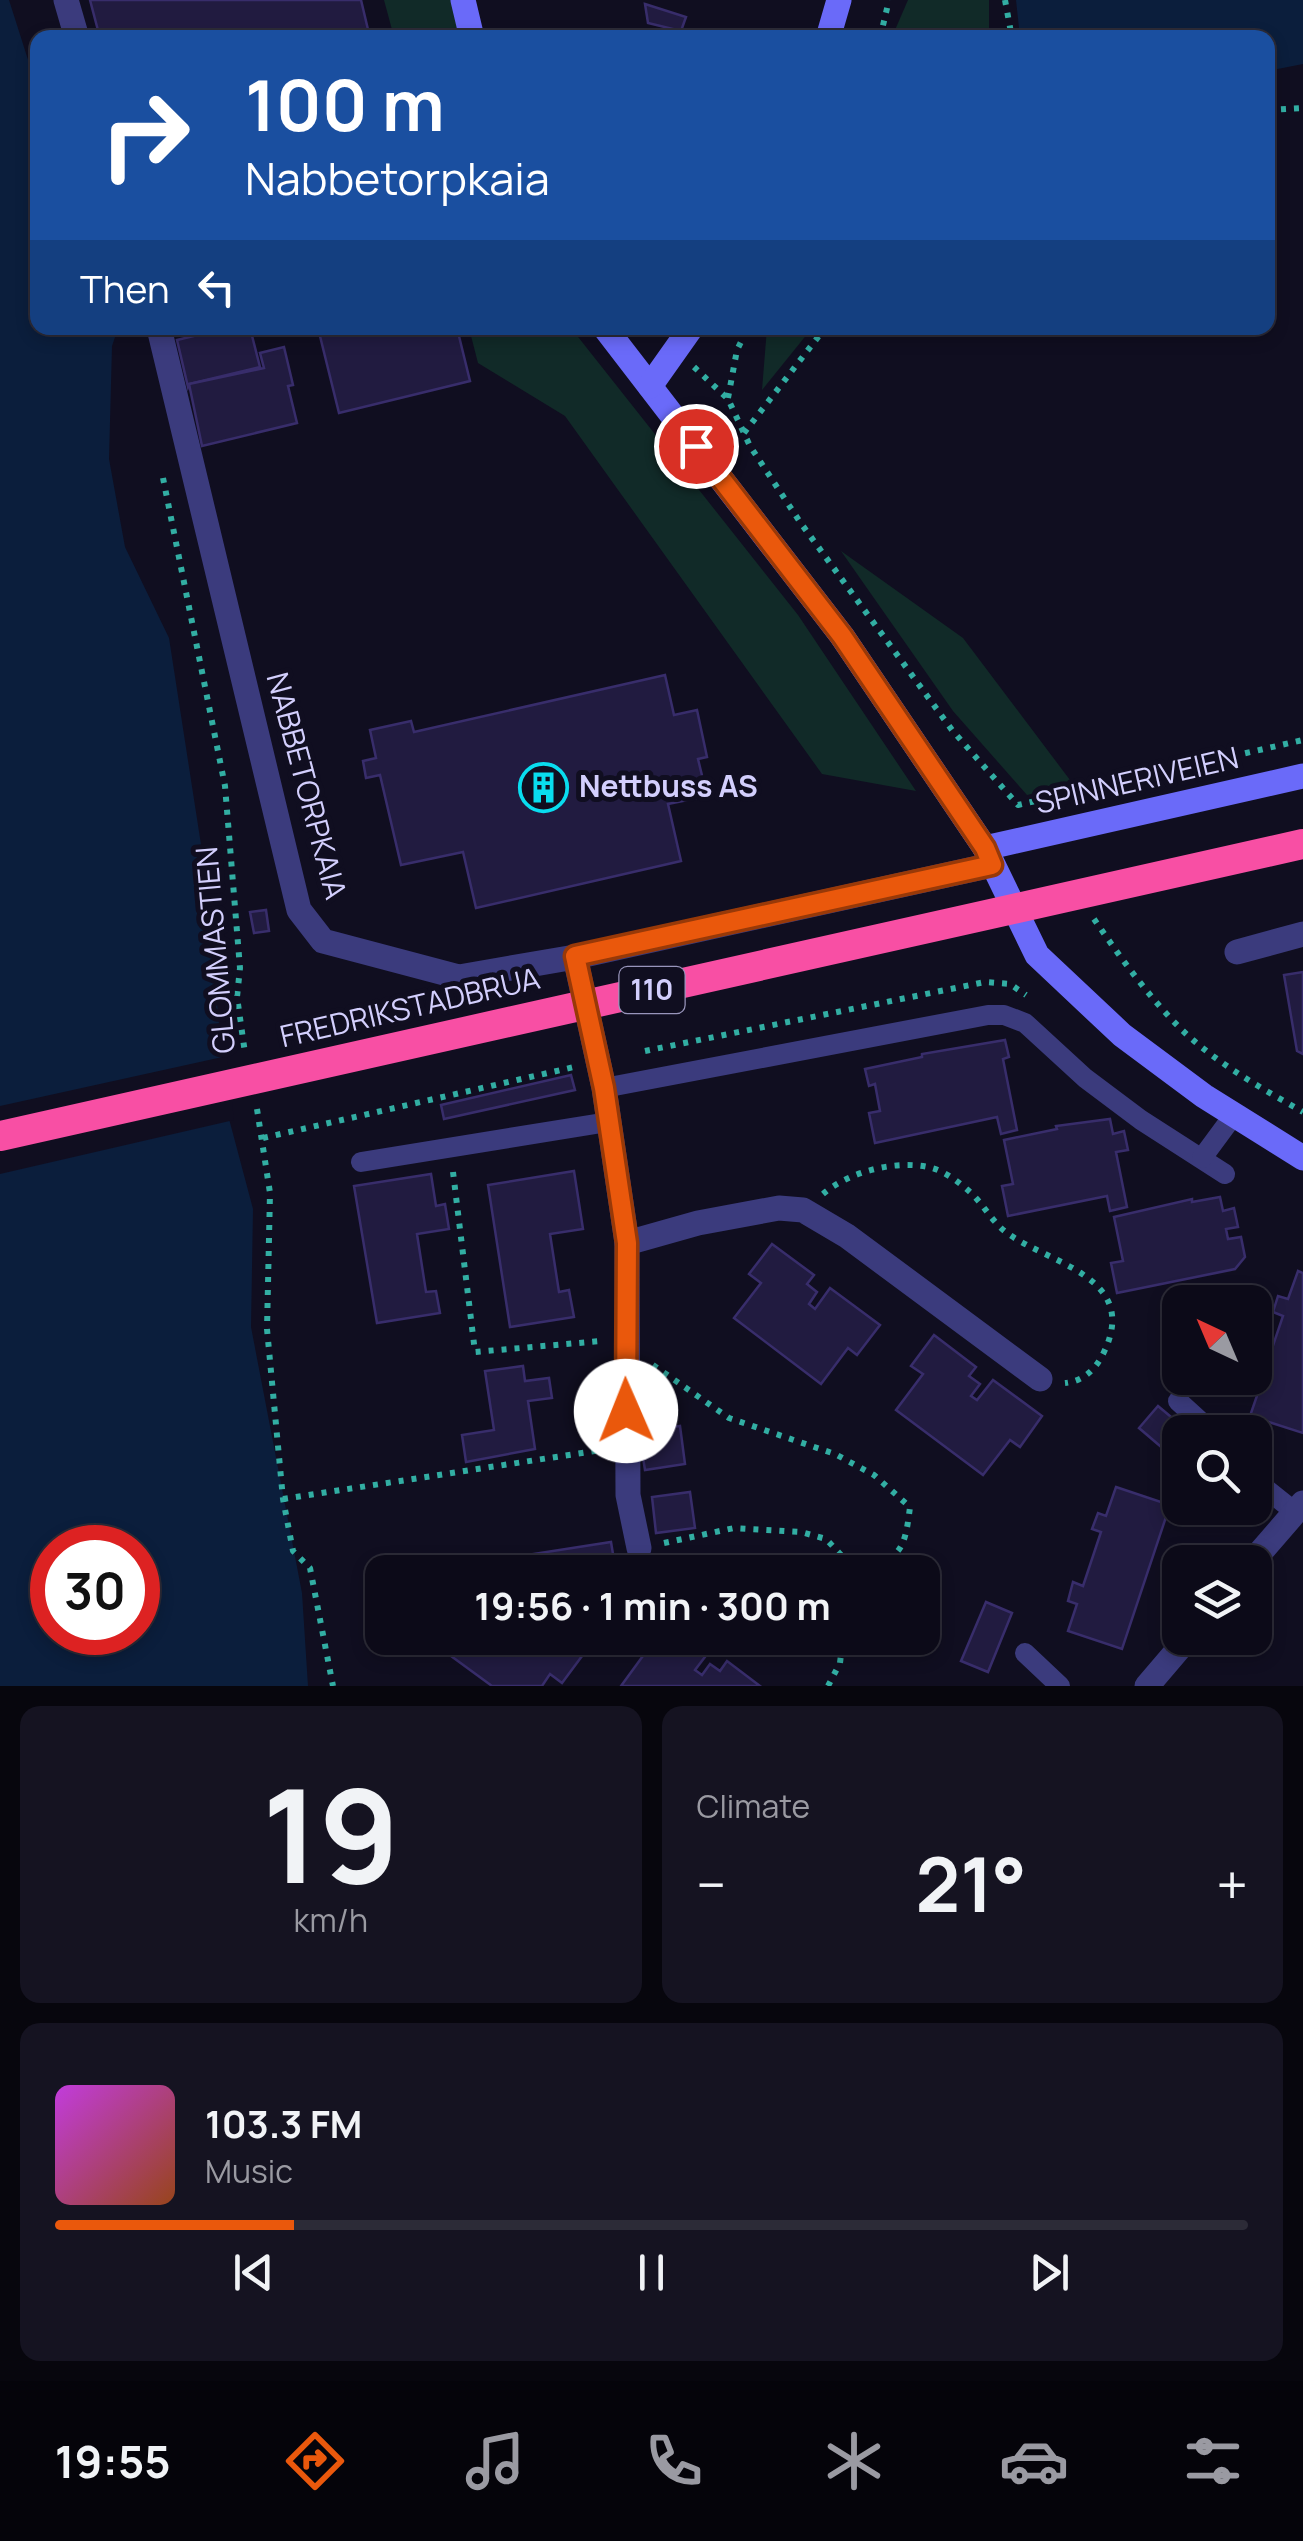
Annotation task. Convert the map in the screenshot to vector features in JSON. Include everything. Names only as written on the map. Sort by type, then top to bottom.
[{"type":"highway","name":"FREDRIKSTADBRUA","points":[[0,1136],[1303,844]]},
{"type":"main road","points":[[462,0],[470,30]]},
{"type":"main road","points":[[830,30],[839,0]]},
{"type":"main road","points":[[610,335],[842,636],[988,856],[1037,955],[1122,1035],[1233,1116],[1303,1158]]},
{"type":"main road","points":[[650,386],[687,335]]},
{"type":"main road","name":"SPINNERIVEIEN","points":[[988,856],[1303,776]]},
{"type":"street","points":[[66,0],[75,30]]},
{"type":"street","name":"NABBETORPKAIA","points":[[160,335],[299,910],[323,941],[459,977],[575,956],[988,856]]},
{"type":"street","points":[[1237,952],[1303,934]]},
{"type":"street","points":[[575,956],[604,1088],[627,1243],[628,1496],[639,1548]]},
{"type":"street","points":[[627,1243],[698,1223],[779,1208],[803,1210],[847,1236],[1040,1380]]},
{"type":"street","points":[[1267,1545],[1299,1507]]},
{"type":"street","points":[[1147,1686],[1173,1655]]},
{"type":"lane","points":[[604,1088],[1004,1015],[1024,1023],[1085,1078],[1225,1174]]},
{"type":"lane","points":[[1202,1158],[1233,1116]]},
{"type":"lane","points":[[361,1162],[608,1122]]},
{"type":"lane","points":[[1178,1401],[1193,1415]]},
{"type":"lane","points":[[1272,1490],[1299,1507]]},
{"type":"lane","points":[[1025,1653],[1060,1686]]},
{"type":"path","points":[[882,30],[889,0]]},
{"type":"path","points":[[1006,0],[1011,30]]},
{"type":"path","points":[[1275,110],[1303,108]]},
{"type":"path","points":[[728,399],[737,350],[744,335]]},
{"type":"path","points":[[744,433],[820,335]]},
{"type":"path","points":[[677,350],[728,399],[744,433],[800,522],[940,714],[1018,804],[1303,740]]},
{"type":"path","name":"GLOMMASTIEN","points":[[160,461],[224,786],[240,968],[237,998],[247,1063]]},
{"type":"path","points":[[1085,907],[1152,997],[1183,1031],[1257,1086],[1303,1112]]},
{"type":"path","points":[[255,1101],[270,1193],[267,1329],[283,1499],[293,1551],[310,1568],[333,1686]]},
{"type":"path","points":[[450,1146],[476,1352],[625,1340],[657,1369],[729,1418],[835,1454],[874,1476],[910,1507],[906,1542],[894,1555]]},
{"type":"path","points":[[803,1210],[832,1186],[882,1168],[920,1166],[948,1175],[974,1196],[1008,1234],[1086,1274],[1100,1288],[1110,1310],[1114,1328],[1098,1364],[1075,1382],[1040,1380]]},
{"type":"path","points":[[283,1499],[627,1446]]},
{"type":"path","points":[[639,1548],[734,1528],[801,1532],[826,1540],[841,1555]]},
{"type":"path","points":[[828,1686],[841,1655]]},
{"type":"green space","points":[[384,0],[451,0],[459,30],[392,30]]},
{"type":"green space","points":[[908,0],[989,0],[989,30],[895,30]]},
{"type":"green space","points":[[471,335],[577,335],[798,615],[916,791],[822,774],[565,416],[478,363]]},
{"type":"green space","points":[[766,335],[806,335],[762,390]]},
{"type":"green space","points":[[841,551],[963,638],[1073,784],[1027,795],[953,711]]},
{"type":"water","points":[[0,0],[9,0],[30,66],[30,335],[116,335],[112,346],[109,459],[125,547],[169,638],[202,851],[228,1115],[253,1209],[251,1327],[302,1593],[308,1686],[0,1686]]},
{"type":"water","points":[[1016,0],[1303,0],[1303,64],[1275,70],[1275,30],[1019,30]]},
{"type":"pier","points":[[227,1056],[234,1120],[0,1174],[0,1106]]},
{"type":"building","points":[[90,0],[361,0],[368,30],[98,30]]},
{"type":"building","points":[[645,4],[686,17],[681,30],[648,23]]},
{"type":"building","points":[[198,335],[252,335],[260,367],[188,387],[177,340]]},
{"type":"building","points":[[320,335],[459,335],[470,381],[339,413]]},
{"type":"building","points":[[284,347],[297,423],[202,446],[189,384],[264,368],[260,353]]},
{"type":"building","name":"Nettbuss AS","points":[[665,675],[674,715],[697,710],[707,757],[698,759],[707,796],[668,804],[681,861],[476,908],[463,852],[401,865],[380,775],[366,778],[363,761],[376,758],[370,730],[411,721],[414,732]]},
{"type":"building","points":[[266,910],[269,931],[254,933],[250,912]]},
{"type":"building","points":[[1303,972],[1303,1054],[1297,1051],[1284,975]]},
{"type":"building","points":[[1005,1040],[1009,1057],[1003,1059],[1017,1130],[1001,1134],[997,1117],[875,1143],[869,1113],[880,1111],[875,1084],[869,1086],[865,1069],[922,1054]]},
{"type":"building","points":[[571,1075],[575,1090],[444,1119],[441,1105]]},
{"type":"building","points":[[1110,1119],[1113,1134],[1124,1131],[1128,1150],[1116,1152],[1127,1207],[1110,1211],[1107,1196],[1008,1216],[1002,1186],[1013,1184],[1004,1140],[1057,1129],[1056,1126]]},
{"type":"building","points":[[574,1171],[583,1229],[550,1234],[559,1292],[569,1290],[574,1317],[510,1327],[488,1185]]},
{"type":"building","points":[[431,1174],[436,1206],[445,1204],[449,1229],[417,1234],[426,1292],[436,1291],[440,1313],[377,1323],[354,1186]]},
{"type":"building","points":[[1220,1197],[1223,1211],[1234,1208],[1238,1227],[1226,1229],[1228,1239],[1241,1237],[1245,1257],[1235,1269],[1117,1293],[1111,1263],[1123,1261],[1114,1217],[1192,1199]]},
{"type":"building","points":[[772,1244],[814,1275],[807,1284],[817,1292],[809,1304],[815,1309],[830,1288],[880,1325],[857,1355],[848,1348],[821,1384],[734,1318],[761,1283],[749,1274]]},
{"type":"building","points":[[1298,1271],[1303,1273],[1303,1433],[1272,1423],[1272,1415],[1250,1415],[1257,1395],[1272,1395],[1272,1348],[1283,1316],[1273,1312],[1278,1296],[1288,1299]]},
{"type":"building","points":[[934,1335],[976,1367],[969,1376],[980,1384],[971,1396],[977,1400],[993,1380],[1042,1416],[1020,1447],[1010,1440],[983,1475],[896,1410],[923,1374],[911,1366]]},
{"type":"building","points":[[523,1366],[525,1381],[549,1378],[552,1398],[528,1401],[535,1449],[466,1462],[462,1435],[494,1430],[485,1371]]},
{"type":"building","points":[[1158,1406],[1169,1415],[1162,1415],[1162,1448],[1139,1428]]},
{"type":"building","points":[[680,1426],[685,1464],[645,1470],[639,1432]]},
{"type":"building","points":[[1116,1487],[1162,1502],[1163,1525],[1122,1649],[1068,1631],[1077,1604],[1068,1601],[1073,1582],[1083,1586],[1101,1532],[1092,1529],[1098,1513],[1106,1516]]},
{"type":"building","points":[[690,1492],[695,1528],[656,1533],[652,1497]]},
{"type":"building","points":[[611,1542],[613,1555],[527,1555]]},
{"type":"building","points":[[986,1602],[1012,1613],[988,1672],[961,1661]]},
{"type":"building","points":[[450,1655],[583,1655],[562,1683],[550,1674],[542,1686],[492,1686]]},
{"type":"building","points":[[644,1655],[706,1655],[695,1670],[702,1675],[710,1664],[720,1671],[727,1661],[760,1686],[621,1686]]},
{"type":"place","name":"Nettbuss AS","points":[[544,787]]},
{"type":"route","points":[[626,1411],[627,1243],[604,1088],[575,956],[992,865],[985,848],[842,636],[696,446]]}]
